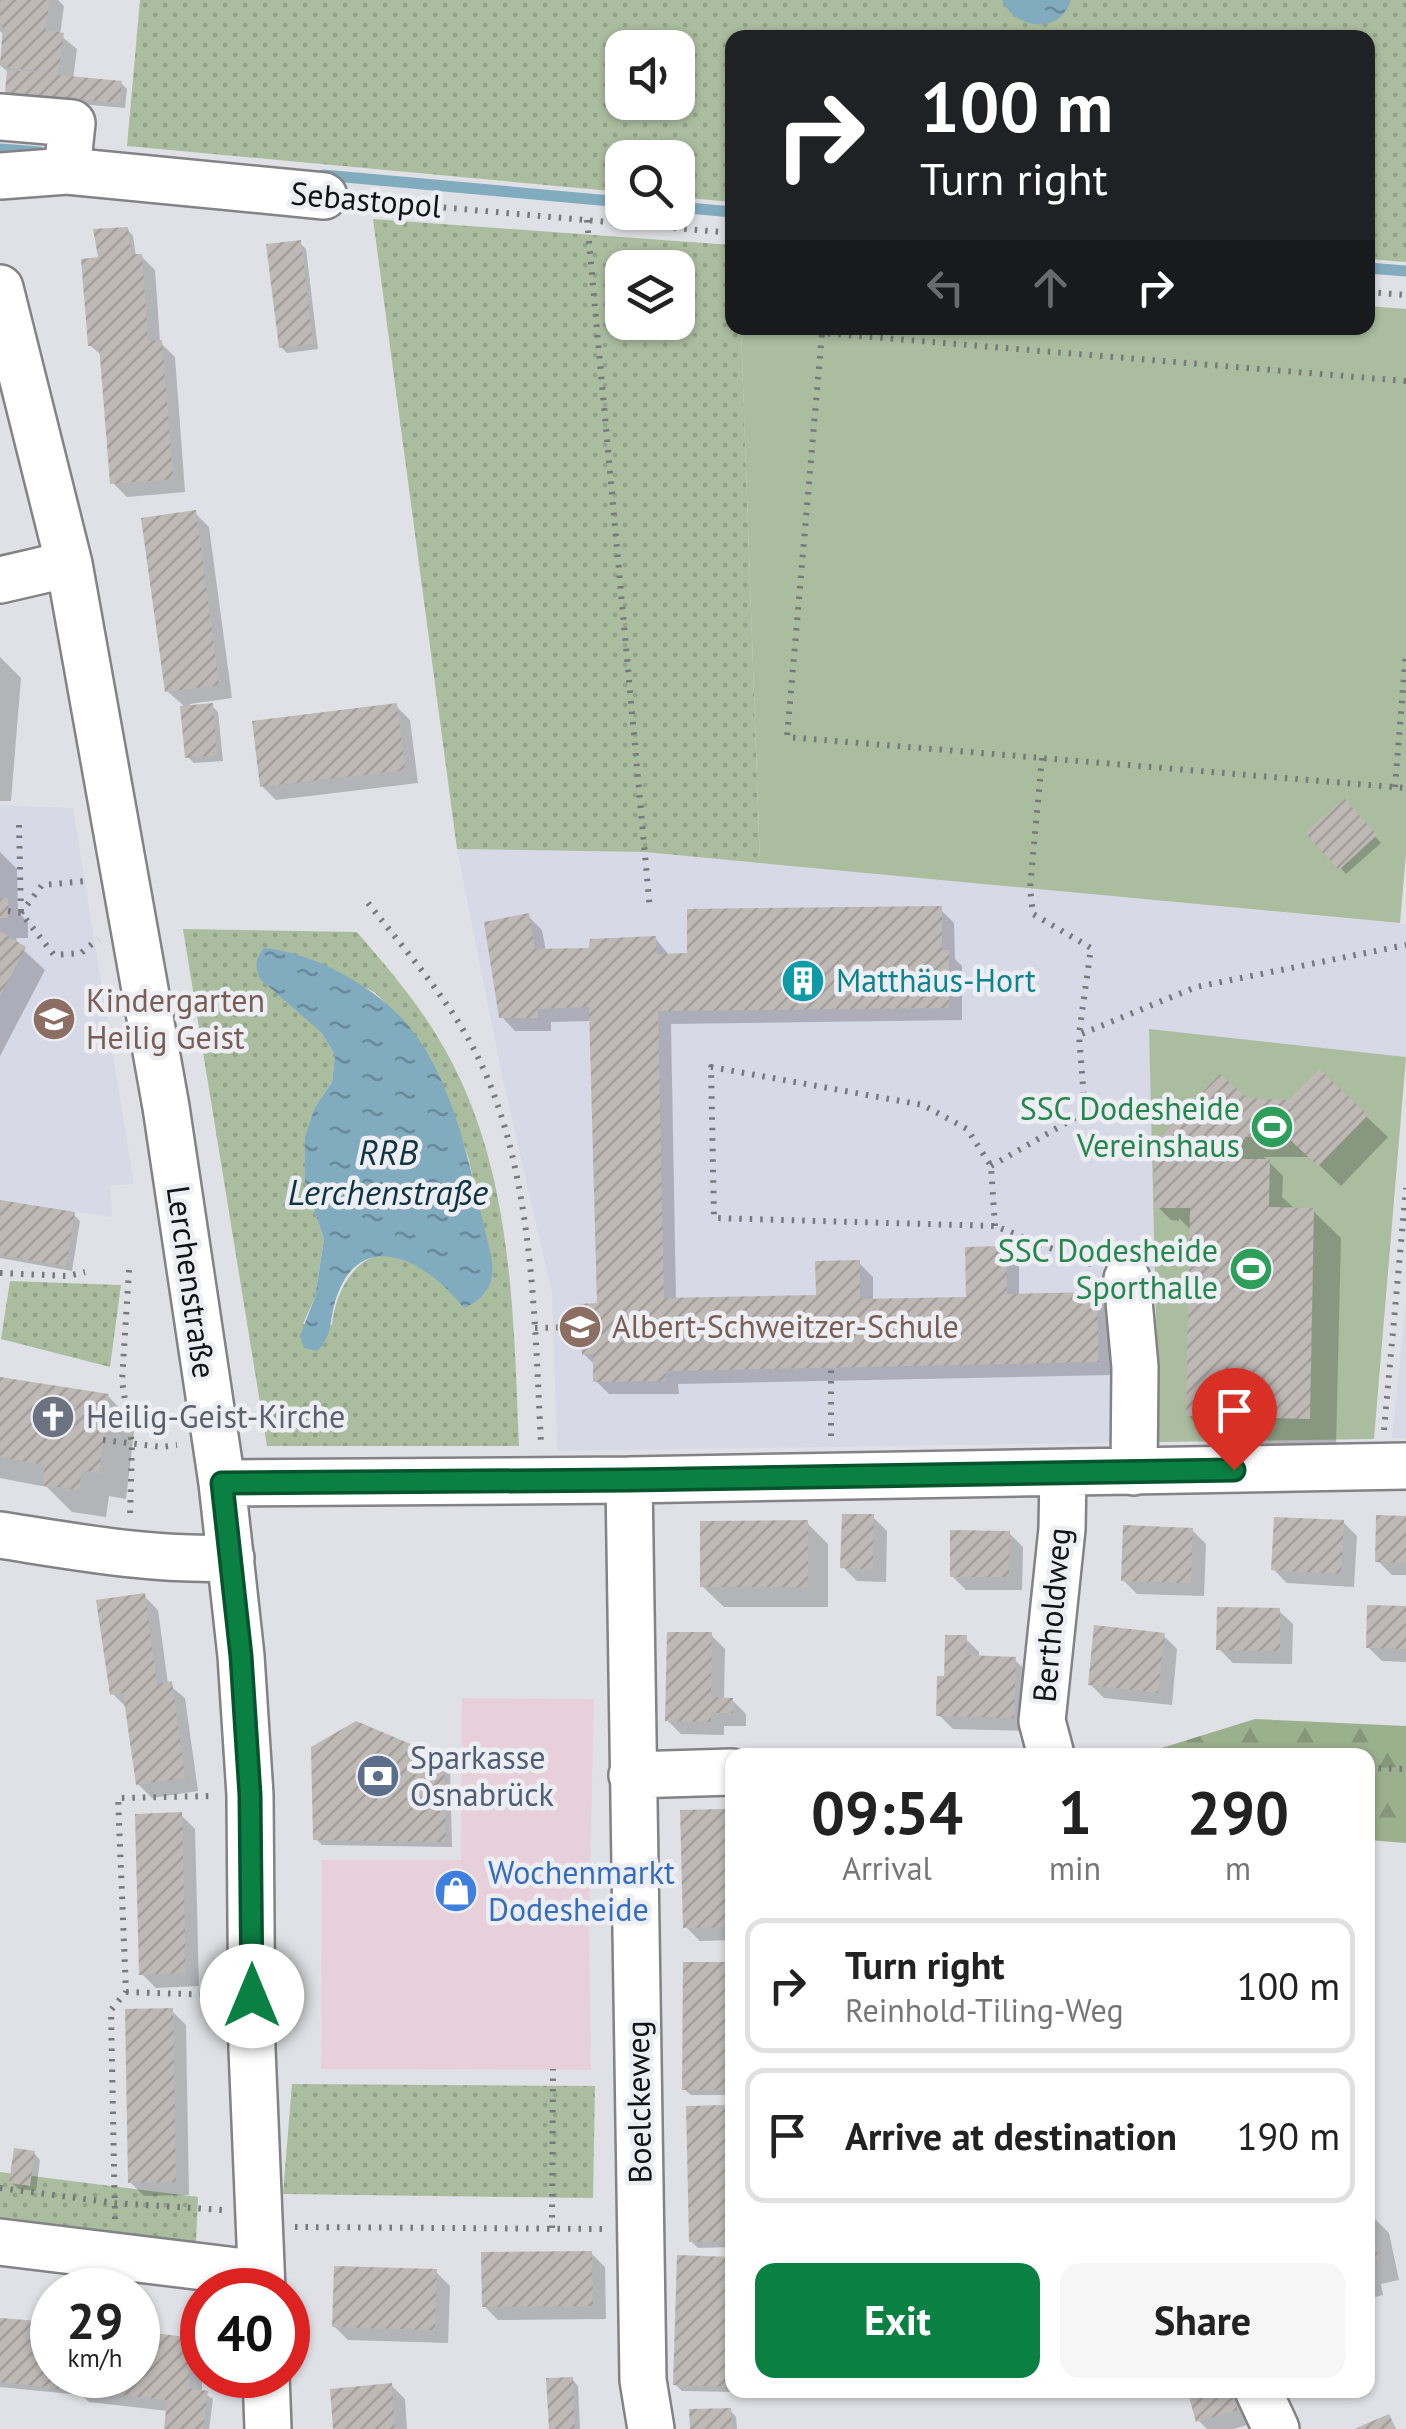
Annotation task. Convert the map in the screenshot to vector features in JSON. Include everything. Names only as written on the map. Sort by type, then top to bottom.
[{"type":"street","points":[[0,116],[72,123],[67,171]]},
{"type":"street","name":"Sebastopol","points":[[0,176],[67,171],[324,196]]},
{"type":"street","name":"Lerchenstraße","points":[[0,288],[69,564],[166,1107],[222,1483],[250,1795],[261,2268]]},
{"type":"street","points":[[0,580],[69,564]]},
{"type":"street","points":[[1127,1278],[1135,1367],[1134,1472]]},
{"type":"street","points":[[222,1483],[1394,1466]]},
{"type":"street","name":"Bertholdweg","points":[[1049,1748],[1042,1721],[1062,1529],[1063,1473]]},
{"type":"street","name":"Boelckeweg","points":[[628,1480],[643,2380],[651,2429]]},
{"type":"street","points":[[0,1535],[129,1555],[230,1558]]},
{"type":"street","points":[[632,1775],[725,1772]]},
{"type":"street","points":[[0,2242],[180,2268]]},
{"type":"street","points":[[267,2398],[268,2429]]},
{"type":"street","points":[[1262,2398],[1276,2429]]},
{"type":"path","name":"Sebastopol","points":[[324,196],[725,232]]},
{"type":"path","points":[[586,220],[650,910]]},
{"type":"path","points":[[1375,293],[1406,295]]},
{"type":"path","points":[[822,335],[788,737],[1406,788]]},
{"type":"path","points":[[847,335],[1406,380]]},
{"type":"path","points":[[1395,787],[1406,651]]},
{"type":"path","points":[[991,1166],[1085,1112],[1079,1035],[1091,948],[1032,914],[1030,888],[1042,758]]},
{"type":"path","points":[[19,826],[21,913],[54,954],[81,953],[103,936],[134,934]]},
{"type":"path","points":[[21,913],[42,885],[125,880]]},
{"type":"path","points":[[368,904],[465,1033],[500,1108],[522,1206],[535,1328],[544,1480]]},
{"type":"path","points":[[8,911],[21,913]]},
{"type":"path","points":[[1079,1035],[1196,987],[1406,945]]},
{"type":"path","points":[[995,1226],[991,1166],[967,1129],[924,1105],[711,1068],[714,1218],[995,1226],[1127,1278]]},
{"type":"path","points":[[1394,1466],[1406,1188]]},
{"type":"path","points":[[29,1272],[30,1261]]},
{"type":"path","points":[[129,1270],[122,1381],[132,1444],[129,1555]]},
{"type":"path","points":[[0,1273],[68,1276],[85,1272]]},
{"type":"path","points":[[535,1328],[580,1327]]},
{"type":"path","points":[[830,1476],[831,1368]]},
{"type":"path","points":[[104,1440],[132,1444]]},
{"type":"path","points":[[1375,1768],[1406,1769]]},
{"type":"path","points":[[113,2257],[111,2010],[126,1992],[118,1798],[250,1795]]},
{"type":"path","points":[[126,1992],[252,1996]]},
{"type":"path","points":[[552,2229],[553,2070]]},
{"type":"path","points":[[0,2188],[259,2219],[552,2229],[642,2226]]},
{"type":"shaded area","name":"Kindergarten Heilig Geist","points":[[0,805],[73,808],[134,1184],[110,1186],[112,1217],[75,1212],[66,1266],[0,1255]]},
{"type":"shaded area","points":[[457,849],[645,852],[1406,924],[1406,1057],[1149,1030],[1159,1442],[557,1451],[552,1293],[502,1076]]},
{"type":"shaded area","points":[[1406,1302],[1406,1438],[1392,1438]]},
{"type":"shaded area","name":"Wochenmarkt Dodesheide","points":[[462,1698],[594,1699],[589,1921],[591,2070],[321,2069],[322,1860],[461,1860]]},
{"type":"green space","points":[[140,0],[1406,0],[1406,262],[1375,260],[1375,30],[725,30],[725,201],[695,199],[695,140],[605,140],[605,190],[127,146]]},
{"type":"green space","points":[[373,219],[725,244],[725,335],[741,335],[760,863],[645,852],[457,849]]},
{"type":"green space","points":[[1375,307],[1406,309],[1406,854],[1400,923],[760,863],[741,335],[1375,335]]},
{"type":"green space","points":[[183,929],[357,932],[419,1008],[462,1083],[481,1132],[504,1235],[519,1446],[267,1446]],"holes":[[[309,961],[374,992],[394,1011],[446,1091],[469,1160],[492,1276],[447,1286],[406,1258],[372,1258],[351,1274],[338,1298],[332,1325],[303,1324],[315,1297],[324,1239],[305,1183],[315,1107],[332,1082],[335,1055],[321,1032]]]},
{"type":"green space","points":[[1149,1029],[1406,1057],[1374,1439],[1159,1442]]},
{"type":"green space","points":[[10,1281],[121,1285],[110,1367],[1,1339]]},
{"type":"green space","points":[[1255,1719],[1406,1726],[1406,1843],[1375,1841],[1375,1748],[1162,1748]]},
{"type":"green space","points":[[292,2084],[595,2086],[593,2198],[283,2194]]},
{"type":"green space","points":[[0,2172],[198,2197],[196,2242],[0,2217]]},
{"type":"water","points":[[1002,0],[1071,0],[1058,19],[1038,24],[1017,18]]},
{"type":"water","name":"RRB Lerchenstraße","points":[[264,948],[306,957],[368,989],[402,1018],[429,1055],[458,1124],[491,1255],[491,1280],[473,1303],[463,1307],[432,1276],[413,1265],[377,1257],[360,1263],[346,1277],[322,1345],[317,1351],[304,1348],[300,1336],[315,1297],[324,1239],[305,1183],[305,1137],[315,1107],[332,1082],[335,1055],[321,1032],[261,980],[256,963]]},
{"type":"building","points":[[0,0],[50,0],[45,30],[64,33],[58,75],[122,81],[120,103],[5,93],[7,70],[51,73],[0,66]]},
{"type":"building","points":[[128,227],[131,254],[142,254],[148,341],[162,340],[173,479],[110,484],[99,345],[88,346],[81,259],[98,257],[93,229]]},
{"type":"building","points":[[301,240],[313,344],[279,348],[266,244]]},
{"type":"building","points":[[196,510],[219,685],[165,692],[141,518]]},
{"type":"building","points":[[213,703],[217,755],[185,758],[180,706]]},
{"type":"building","points":[[397,703],[405,770],[260,787],[252,721]]},
{"type":"building","points":[[1344,798],[1377,835],[1339,870],[1305,833]]},
{"type":"building","points":[[8,898],[8,918],[0,918],[0,899]]},
{"type":"building","points":[[942,906],[942,950],[949,950],[949,1008],[658,1011],[664,1298],[816,1295],[815,1261],[860,1260],[860,1299],[966,1297],[965,1247],[1006,1246],[1007,1294],[1097,1292],[1099,1362],[665,1371],[666,1381],[593,1382],[593,1354],[582,1355],[579,1304],[597,1303],[589,1007],[538,1009],[538,1018],[499,1018],[484,922],[529,913],[535,949],[589,948],[590,939],[656,936],[657,954],[687,953],[687,909]]},
{"type":"building","points":[[0,931],[26,947],[0,996]]},
{"type":"building","name":"SSC Dodesheide Sporthalle","points":[[1319,1069],[1368,1115],[1318,1166],[1287,1137],[1246,1137],[1236,1147],[1236,1159],[1270,1159],[1269,1207],[1314,1208],[1310,1419],[1186,1416],[1190,1208],[1154,1208],[1154,1143],[1220,1074],[1247,1098],[1288,1100]]},
{"type":"building","points":[[0,1200],[75,1212],[66,1266],[0,1255]]},
{"type":"building","name":"Heilig-Geist-Kirche","points":[[0,1377],[109,1394],[99,1473],[82,1470],[79,1490],[42,1485],[45,1465],[0,1457]]},
{"type":"building","points":[[842,1514],[874,1514],[873,1569],[840,1568]]},
{"type":"building","points":[[1376,1515],[1406,1516],[1406,1563],[1375,1562]]},
{"type":"building","points":[[1274,1517],[1344,1520],[1341,1574],[1271,1570]]},
{"type":"building","points":[[808,1520],[808,1587],[700,1587],[700,1521]]},
{"type":"building","points":[[1123,1525],[1193,1528],[1191,1583],[1121,1581]]},
{"type":"building","points":[[950,1530],[1010,1531],[1009,1577],[950,1577]]},
{"type":"building","points":[[145,1593],[157,1684],[172,1681],[185,1778],[136,1785],[123,1693],[110,1695],[96,1600]]},
{"type":"building","points":[[1367,1605],[1406,1606],[1406,1649],[1366,1648]]},
{"type":"building","points":[[1217,1607],[1280,1608],[1280,1651],[1216,1650]]},
{"type":"building","points":[[1094,1625],[1165,1633],[1158,1693],[1088,1685]]},
{"type":"building","points":[[667,1632],[712,1632],[711,1697],[733,1698],[733,1713],[711,1713],[711,1722],[665,1721]]},
{"type":"building","points":[[945,1635],[967,1635],[966,1655],[1016,1657],[1014,1718],[936,1716],[937,1676],[944,1676]]},
{"type":"building","name":"Sparkasse Osnabrück","points":[[356,1721],[444,1758],[446,1842],[313,1840],[311,1747]]},
{"type":"building","points":[[725,1809],[725,1927],[683,1928],[680,1810]]},
{"type":"building","points":[[182,1812],[186,1973],[139,1975],[135,1814]]},
{"type":"building","points":[[683,1962],[725,1962],[725,2090],[682,2090]]},
{"type":"building","points":[[173,2008],[176,2182],[128,2183],[125,2009]]},
{"type":"building","points":[[725,2105],[725,2241],[689,2242],[686,2106]]},
{"type":"building","points":[[14,2148],[35,2151],[30,2186],[9,2183]]},
{"type":"building","points":[[592,2251],[593,2306],[482,2307],[481,2252]]},
{"type":"building","points":[[677,2255],[725,2257],[725,2387],[673,2385]]},
{"type":"building","points":[[334,2266],[437,2269],[435,2330],[332,2327]]},
{"type":"building","points":[[0,2318],[30,2320],[30,2385],[0,2382]]},
{"type":"building","points":[[160,2334],[180,2336],[180,2398],[207,2398],[203,2429],[164,2429],[167,2400],[148,2398],[160,2398]]},
{"type":"building","points":[[573,2377],[575,2429],[549,2429],[546,2378]]},
{"type":"building","points":[[392,2383],[395,2429],[333,2429],[330,2389]]},
{"type":"building","points":[[1189,2398],[1235,2398],[1238,2410],[1196,2422]]},
{"type":"building","points":[[731,2408],[732,2429],[690,2429],[689,2409]]},
{"type":"building","points":[[1389,2414],[1396,2429],[1354,2429]]},
{"type":"waterway","points":[[1,149],[40,152]]},
{"type":"waterway","points":[[323,175],[605,200]]},
{"type":"waterway","points":[[695,209],[725,211]]},
{"type":"waterway","points":[[1375,269],[1406,271]]},
{"type":"place","name":"Matthäus-Hort","points":[[803,981]]},
{"type":"place","name":"Kindergarten Heilig Geist","points":[[54,1019]]},
{"type":"place","name":"SSC Dodesheide Vereinshaus","points":[[1272,1127]]},
{"type":"place","name":"SSC Dodesheide Sporthalle","points":[[1251,1269]]},
{"type":"place","name":"Albert-Schweitzer-Schule","points":[[580,1327]]},
{"type":"place","name":"Heilig-Geist-Kirche","points":[[53,1417]]},
{"type":"place","name":"Sparkasse Osnabrück","points":[[378,1776]]},
{"type":"place","name":"Wochenmarkt Dodesheide","points":[[456,1891]]},
{"type":"route","points":[[252,1996],[250,1795],[241,1656],[222,1483],[1234,1470]]}]
